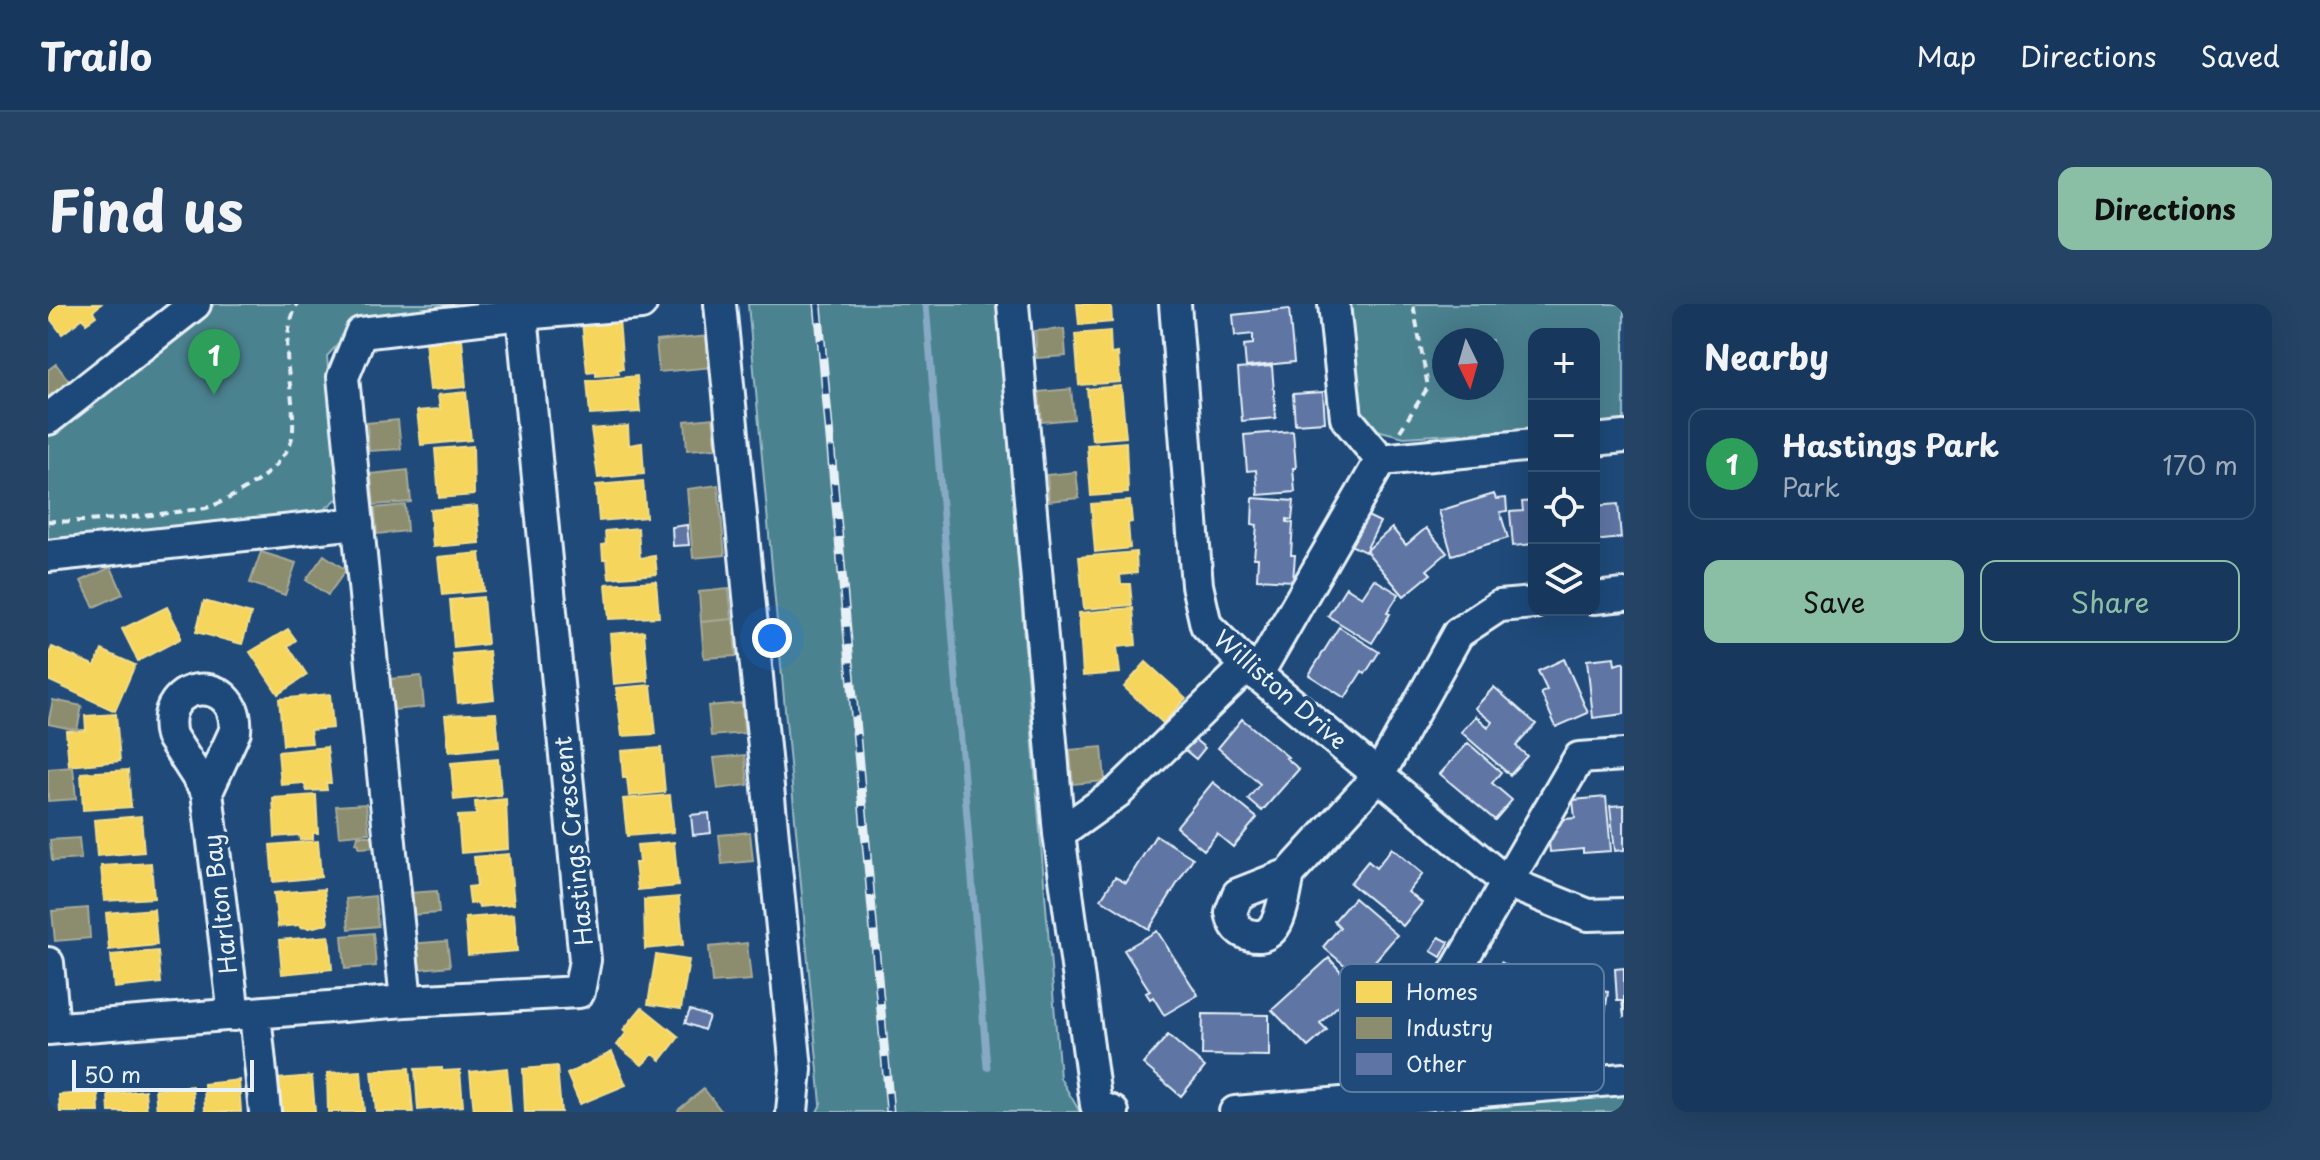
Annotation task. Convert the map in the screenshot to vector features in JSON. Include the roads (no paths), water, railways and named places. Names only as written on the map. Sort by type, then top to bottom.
[{"type":"street","points":[[48,419],[195,304]]},
{"type":"street","points":[[406,1001],[343,377],[361,333],[522,309],[641,304]]},
{"type":"street","points":[[720,304],[796,1069],[792,1112]]},
{"type":"street","points":[[1013,304],[1059,834],[1096,1105],[1113,1112]]},
{"type":"street","name":"Williston Drive","points":[[1175,304],[1197,585],[1206,625],[1252,671],[1505,881],[1588,915],[1624,914]]},
{"type":"street","points":[[1334,304],[1346,418],[1381,460]]},
{"type":"street","name":"Hastings Crescent","points":[[51,1029],[406,1001],[579,992],[585,960],[522,309]]},
{"type":"street","points":[[1600,439],[1624,437]]},
{"type":"street","points":[[1381,460],[1528,446]]},
{"type":"street","points":[[1059,834],[1119,791],[1252,671],[1381,460]]},
{"type":"street","points":[[48,556],[358,523]]},
{"type":"street","points":[[1600,597],[1624,595]]},
{"type":"street","points":[[1289,874],[1379,775],[1458,633],[1499,606],[1528,604]]},
{"type":"street","points":[[1458,964],[1579,758],[1624,755]]},
{"type":"street","name":"Harlton Bay","points":[[207,792],[244,1014],[265,1112]]},
{"type":"street","points":[[48,963],[51,1029]]},
{"type":"street","points":[[1604,1081],[1624,1079]]},
{"type":"street","points":[[1381,1100],[1386,1092]]},
{"type":"street","points":[[1235,1112],[1474,1092]]},
{"type":"waterway","points":[[926,304],[987,1067]]},
{"type":"railway","points":[[818,304],[890,1112]]},
{"type":"place","name":"Hastings Park","points":[[214,395]]}]
